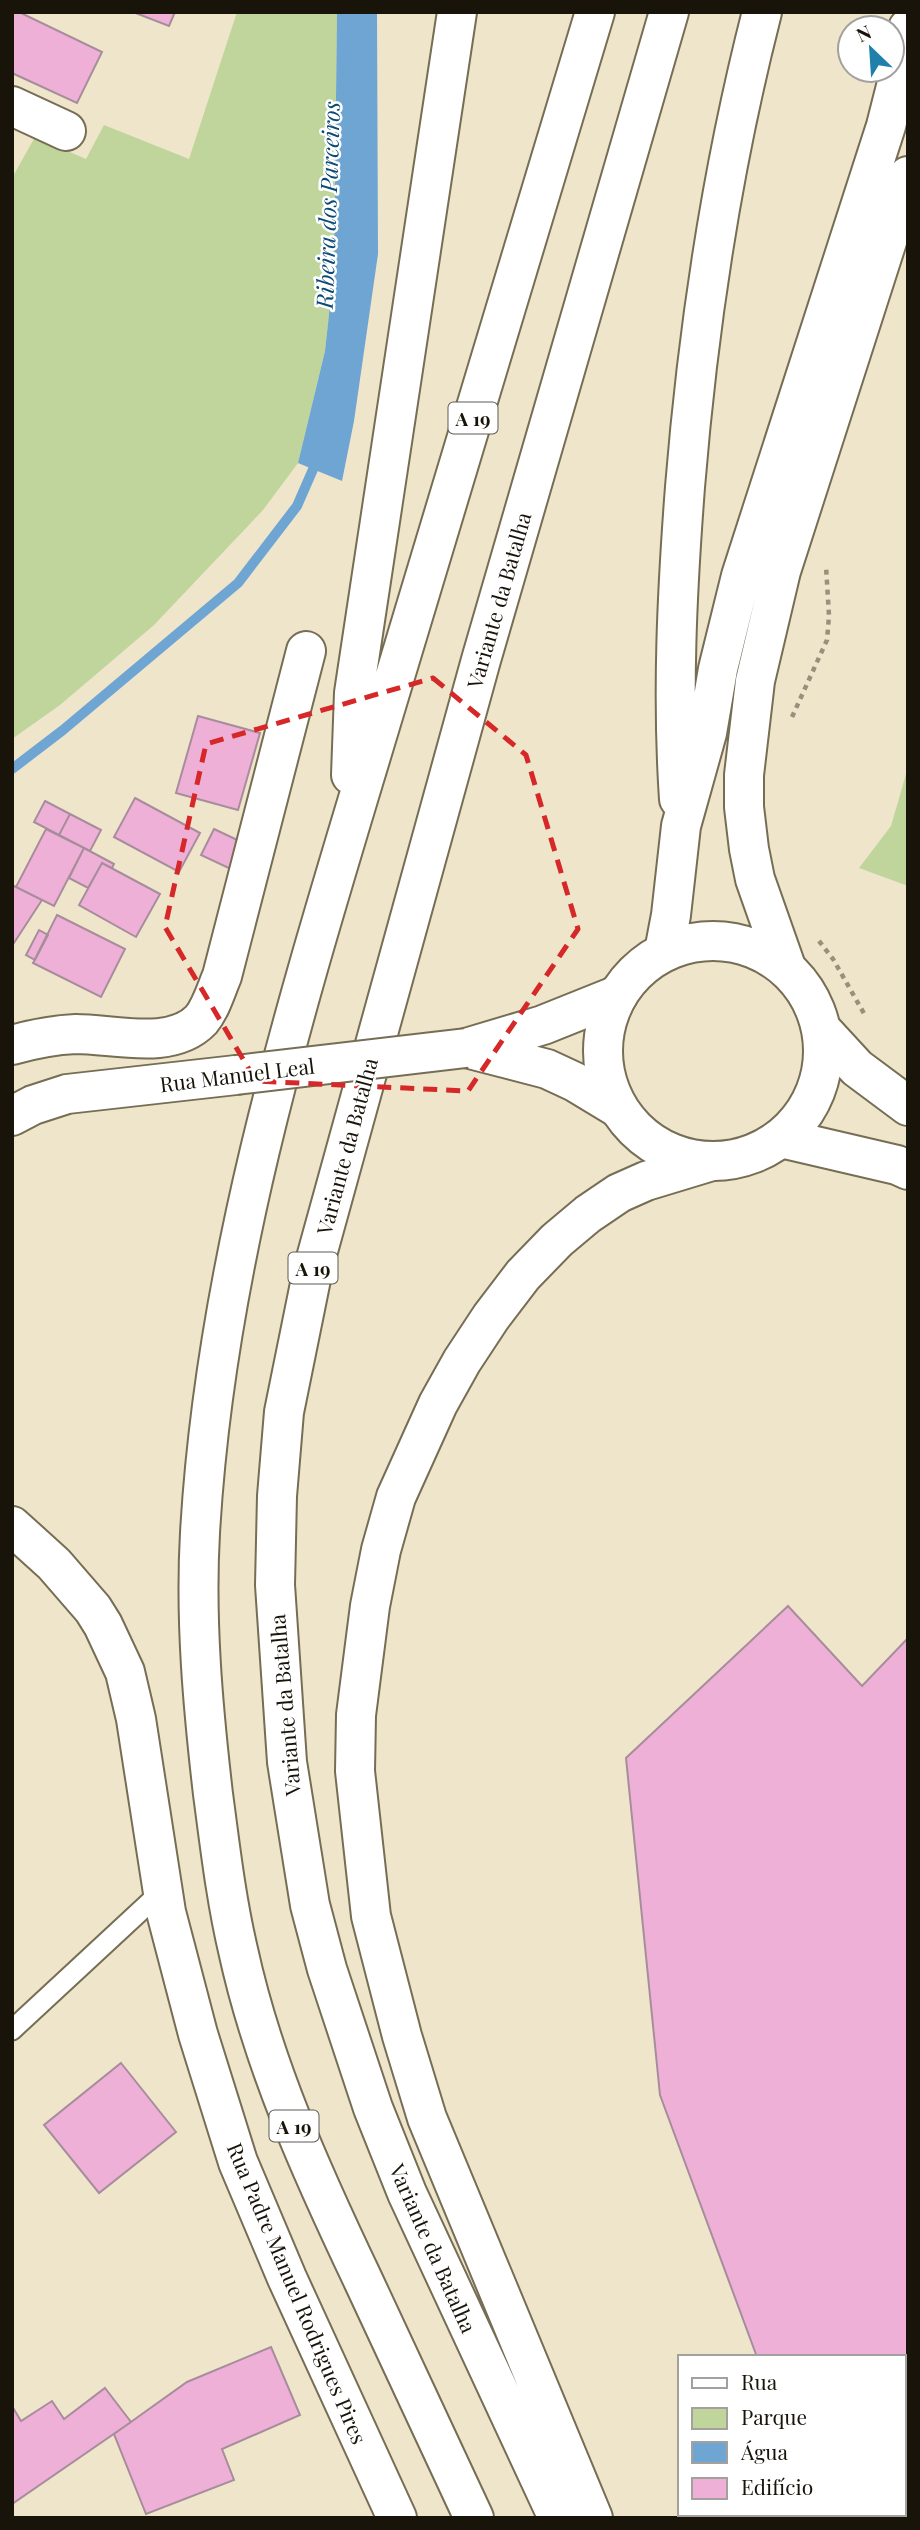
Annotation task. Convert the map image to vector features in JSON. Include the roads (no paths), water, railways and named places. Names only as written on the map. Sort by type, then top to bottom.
[{"type":"main road","points":[[349,823],[354,693],[457,12]]},
{"type":"main road","name":"A 19","points":[[474,2518],[317,2183],[280,2091],[253,2011],[237,1947],[221,1856],[202,1707],[200,1534],[214,1399],[236,1251],[290,1028],[349,823],[595,12]]},
{"type":"main road","name":"Variante da Batalha","points":[[558,2518],[407,2193],[373,2108],[327,1969],[310,1905],[286,1762],[275,1585],[277,1496],[284,1412],[313,1269],[481,660],[669,12]]},
{"type":"main road","points":[[681,826],[674,732],[674,687],[677,584],[690,427],[710,260],[734,125],[762,12]]},
{"type":"main road","points":[[664,952],[681,826],[707,733],[718,669],[741,576],[886,126],[898,82],[908,27]]},
{"type":"main road","points":[[12,106],[66,131]]},
{"type":"main road","points":[[786,967],[755,879],[745,818],[744,775],[755,681],[781,571],[908,176]]},
{"type":"main road","points":[[12,1045],[43,1037],[77,1034],[131,1038],[172,1037],[185,1032],[201,1019],[222,976],[306,651]]},
{"type":"main road","points":[[593,2518],[432,2130],[402,2036],[371,1916],[355,1771],[356,1715],[370,1606],[381,1550],[396,1497],[438,1404],[491,1317],[523,1275],[556,1240],[619,1193],[646,1181],[712,1161],[748,1155],[781,1138],[802,1116],[817,1090],[823,1060],[822,1030],[814,1006],[802,986],[786,967],[758,950],[727,942],[695,942],[664,952],[646,964],[618,995],[610,1013],[603,1051],[604,1071],[618,1108],[643,1136],[675,1154],[712,1161]]},
{"type":"main road","name":"Rua Manuel Leal","points":[[12,1116],[33,1105],[67,1094],[466,1048],[543,1025],[618,995]]},
{"type":"main road","points":[[822,1030],[857,1068],[908,1106]]},
{"type":"main road","name":"Rua Manuel Leal","points":[[466,1048],[547,1069],[618,1108]]},
{"type":"main road","points":[[781,1138],[897,1165],[908,1170]]},
{"type":"main road","name":"Rua Padre Manuel Rodrigues Pires","points":[[12,1526],[54,1564],[98,1617],[117,1651],[136,1719],[166,1912],[198,2034],[238,2162],[287,2278],[397,2518]]},
{"type":"main road","points":[[12,1564],[54,1564]]},
{"type":"lane","points":[[12,2030],[163,1890]]},
{"type":"water","points":[[337,12],[377,12],[378,254],[354,421],[342,481],[298,463],[325,351],[334,268]]},
{"type":"waterway","name":"Ribeira dos Parceiros","points":[[12,769],[63,730],[238,583],[297,506],[318,458]]}]
